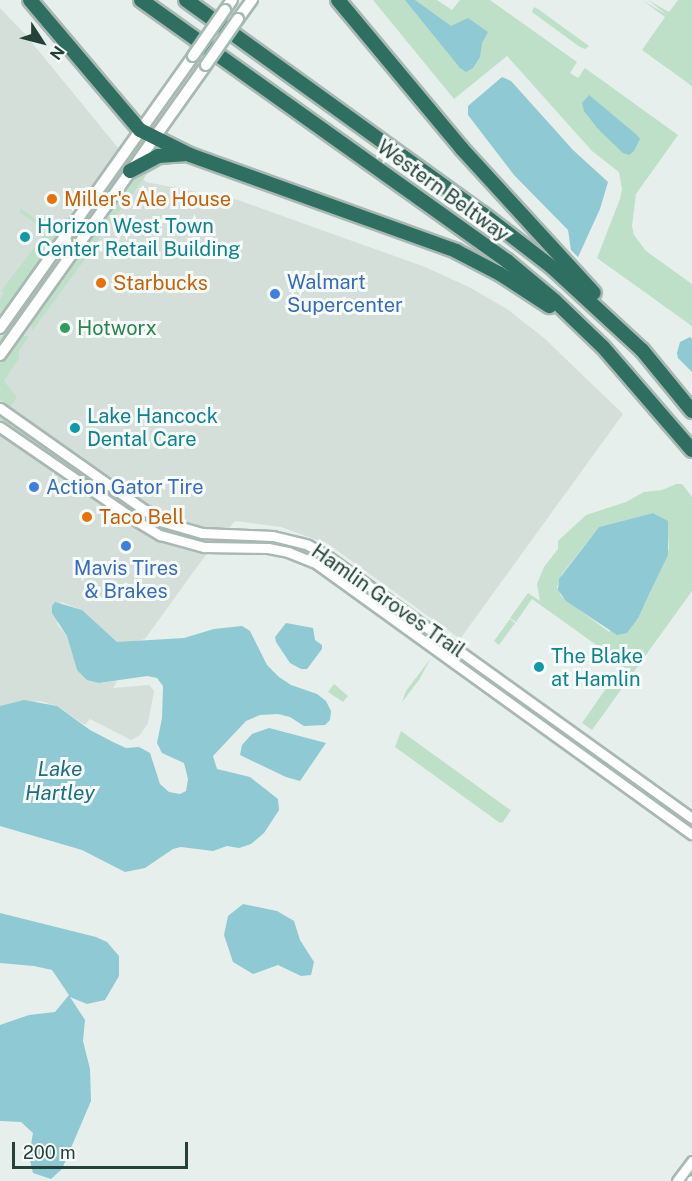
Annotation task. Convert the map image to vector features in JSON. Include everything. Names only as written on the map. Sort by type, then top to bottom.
[{"type":"highway","points":[[30,0],[140,130],[190,155],[456,251],[522,288],[603,347]]},
{"type":"highway","name":"Western Beltway","points":[[141,0],[507,261],[555,301],[603,347],[692,450]]},
{"type":"highway","name":"Western Beltway","points":[[186,0],[522,244],[590,300],[642,350],[692,411]]},
{"type":"highway","points":[[338,0],[462,149],[618,319],[642,350]]},
{"type":"highway","points":[[130,171],[158,156],[190,155]]},
{"type":"main road","points":[[0,328],[232,0]]},
{"type":"main road","points":[[0,356],[252,0]]},
{"type":"street","points":[[65,236],[69,248],[65,264]]},
{"type":"street","name":"Hamlin Groves Trail","points":[[0,408],[160,520],[202,533],[273,536],[308,545],[323,553],[692,818]]},
{"type":"street","name":"Hamlin Groves Trail","points":[[0,427],[160,535],[204,547],[268,548],[288,552],[317,564],[692,834]]},
{"type":"street","points":[[678,1181],[690,1166]]},
{"type":"shaded area","points":[[0,8],[24,33],[146,182],[238,200],[425,267],[469,287],[507,309],[544,338],[623,414],[460,639],[328,544],[281,527],[235,521],[202,560],[145,639],[129,643],[117,642],[82,610],[61,602],[57,624],[67,636],[77,670],[99,683],[117,681],[113,688],[149,685],[154,691],[148,723],[140,735],[131,740],[90,719],[85,725],[57,706],[40,701],[0,706]]},
{"type":"green space","points":[[373,0],[437,0],[452,10],[460,0],[490,0],[577,62],[570,73],[578,78],[585,68],[678,135],[636,194],[632,226],[634,235],[646,251],[692,284],[692,326],[597,258],[620,199],[622,189],[619,172],[592,151],[507,56],[454,99]]},
{"type":"green space","points":[[642,0],[667,15],[648,0],[669,12],[678,0],[692,0],[692,86],[642,50],[665,17]]},
{"type":"green space","points":[[534,7],[589,46],[585,49],[580,47],[532,12]]},
{"type":"green space","points":[[142,136],[147,141],[71,249],[70,236]]},
{"type":"green space","points":[[162,158],[163,165],[147,174],[93,247],[91,235],[97,226],[108,217],[144,167]]},
{"type":"green space","points":[[21,209],[55,231],[57,238],[0,315],[0,299],[4,293],[1,291],[47,231],[19,212]]},
{"type":"green space","points":[[63,249],[65,253],[0,349],[0,339]]},
{"type":"green space","points":[[82,253],[89,254],[32,331],[31,321],[75,258]]},
{"type":"green space","points":[[29,336],[19,351],[19,358],[4,381],[17,397],[10,407],[0,399],[0,363],[16,341]]},
{"type":"green space","points":[[0,415],[49,447],[102,488],[0,422]]},
{"type":"green space","points":[[682,484],[692,497],[692,591],[592,730],[582,723],[623,664],[532,599],[516,622],[510,618],[528,593],[540,601],[537,584],[544,567],[558,549],[558,541],[586,515],[626,502],[644,492]],"holes":[[[653,513],[667,521],[669,548],[645,604],[609,632],[561,596],[557,587],[562,574],[599,527]]]},
{"type":"green space","points":[[510,619],[515,623],[499,645],[494,641]]},
{"type":"green space","points":[[431,658],[419,680],[402,702],[406,691]]},
{"type":"green space","points":[[334,684],[348,696],[343,702],[328,692]]},
{"type":"green space","points":[[401,731],[511,810],[503,822],[500,823],[395,747]]},
{"type":"water","points":[[405,0],[415,0],[451,26],[468,18],[488,32],[482,43],[480,57],[473,68],[466,72],[460,68]]},
{"type":"water","points":[[502,77],[511,81],[573,150],[608,182],[600,209],[578,257],[571,250],[568,230],[514,175],[468,115],[468,106]]},
{"type":"water","points":[[589,95],[640,139],[634,151],[629,155],[623,153],[598,129],[584,111],[582,103]]},
{"type":"water","points":[[690,337],[692,339],[692,372],[678,358],[677,353],[680,342]]},
{"type":"water","points":[[653,513],[668,521],[668,555],[638,618],[627,633],[617,635],[566,601],[558,590],[559,579],[599,527]]},
{"type":"water","name":"Lake Hartley","points":[[55,602],[82,610],[117,642],[184,638],[214,629],[242,626],[250,631],[267,665],[279,677],[291,685],[317,694],[326,701],[331,711],[330,720],[325,725],[304,726],[290,717],[278,714],[260,715],[246,721],[213,756],[217,769],[250,777],[278,799],[279,810],[264,833],[251,844],[239,848],[227,846],[213,851],[181,847],[173,849],[145,868],[125,872],[82,850],[0,826],[0,706],[24,700],[57,706],[90,730],[115,743],[126,748],[139,747],[150,753],[160,784],[169,792],[180,794],[186,791],[188,779],[184,763],[162,753],[157,743],[162,718],[163,686],[157,678],[147,676],[99,683],[87,680],[77,670],[67,636],[52,613],[52,606]]},
{"type":"water","points":[[286,623],[313,628],[315,640],[322,645],[322,649],[307,669],[301,669],[290,663],[276,642],[275,637]]},
{"type":"water","points":[[269,728],[326,743],[300,781],[286,777],[240,755],[242,745],[252,734]]},
{"type":"water","points":[[243,904],[277,911],[294,921],[300,940],[314,962],[311,975],[301,976],[278,965],[253,974],[233,962],[224,935],[228,916]]},
{"type":"water","points":[[0,913],[96,937],[107,942],[119,956],[119,976],[105,1000],[87,1004],[70,997],[85,1020],[83,1041],[90,1069],[91,1101],[62,1169],[51,1179],[33,1173],[29,1156],[33,1133],[21,1122],[0,1121],[0,1025],[29,1015],[55,1012],[69,995],[52,970],[0,963]]},
{"type":"place","name":"Miller's Ale House","points":[[52,199]]},
{"type":"place","name":"Horizon West Town Center Retail Building","points":[[25,237]]},
{"type":"place","name":"Starbucks","points":[[101,283]]},
{"type":"place","name":"Walmart Supercenter","points":[[275,294]]},
{"type":"place","name":"Hotworx","points":[[65,328]]},
{"type":"place","name":"Lake Hancock Dental Care","points":[[75,428]]},
{"type":"place","name":"Action Gator Tire","points":[[34,487]]},
{"type":"place","name":"Taco Bell","points":[[87,517]]},
{"type":"place","name":"Mavis Tires & Brakes","points":[[126,546]]},
{"type":"place","name":"The Blake at Hamlin","points":[[539,667]]}]
